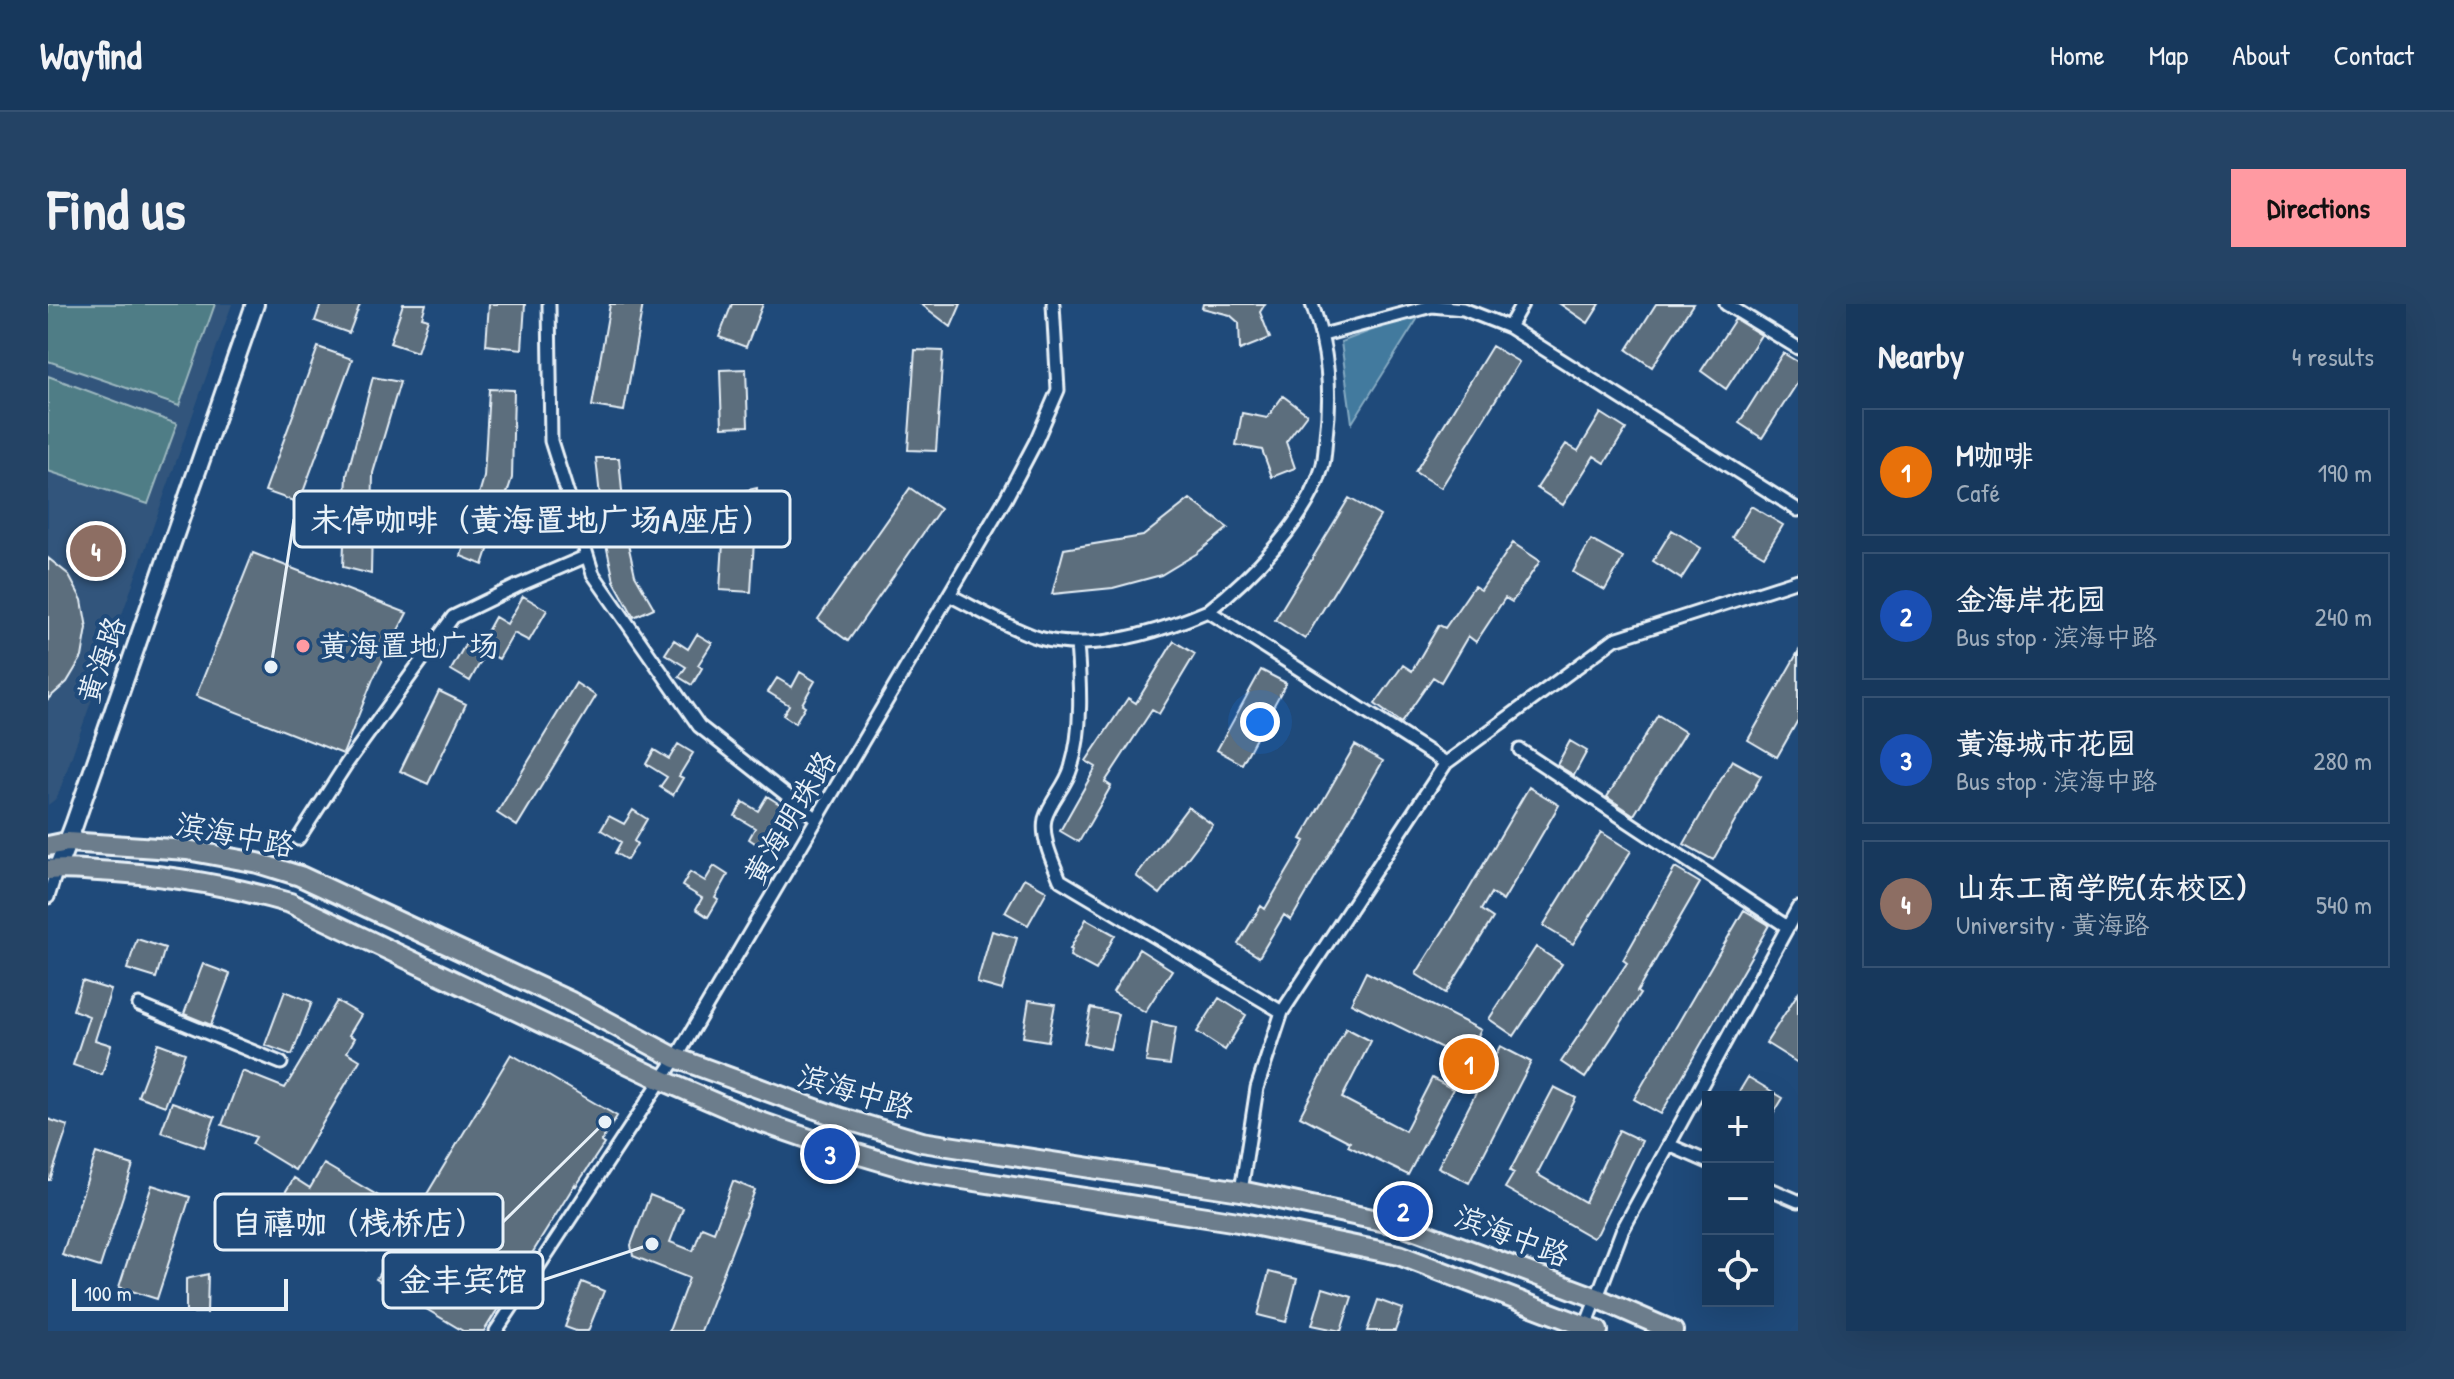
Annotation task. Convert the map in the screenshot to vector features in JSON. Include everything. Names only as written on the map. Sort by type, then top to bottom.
[{"type":"main road","name":"黄海路","points":[[51,869],[67,842],[255,304]]},
{"type":"main road","name":"滨海中路","points":[[48,843],[187,850],[258,863],[300,876],[571,1002],[676,1058],[838,1117],[922,1142],[1241,1191],[1405,1226],[1597,1298],[1673,1331]]},
{"type":"main road","name":"滨海中路","points":[[51,869],[127,872],[186,880],[290,903],[662,1080],[755,1120],[830,1146],[918,1172],[1238,1222],[1399,1255],[1592,1328]]},
{"type":"street","points":[[549,304],[551,441],[593,574],[699,726],[817,819]]},
{"type":"street","name":"黄海明珠路","points":[[496,1331],[676,1058],[1006,498],[1058,390],[1053,304]]},
{"type":"street","points":[[949,595],[1039,638],[1077,643],[1145,634],[1208,611],[1241,583],[1302,511],[1322,468],[1331,401],[1323,335],[1312,304]]},
{"type":"street","points":[[1509,327],[1522,304]]},
{"type":"street","points":[[1726,304],[1798,348]]},
{"type":"street","points":[[1323,335],[1432,306],[1463,309],[1509,327],[1798,510]]},
{"type":"street","points":[[298,839],[347,763],[453,617],[587,556]]},
{"type":"street","points":[[1241,1191],[1257,1088],[1282,1012],[1446,763],[1615,639],[1798,580]]},
{"type":"street","points":[[1208,611],[1446,763]]},
{"type":"street","points":[[1077,643],[1080,683],[1073,759],[1071,770],[1045,819],[1046,843],[1060,880],[1282,1012]]},
{"type":"street","points":[[1520,750],[1786,926]]},
{"type":"street","name":"黄海路","points":[[48,897],[51,869]]},
{"type":"street","points":[[1592,1328],[1597,1298],[1622,1231],[1798,908]]},
{"type":"street","points":[[139,1005],[281,1063]]},
{"type":"street","points":[[1669,1145],[1702,1159]]},
{"type":"street","points":[[1774,1191],[1798,1201]]},
{"type":"shaded area","points":[[48,304],[232,304],[57,798],[48,805]]},
{"type":"shaded area","points":[[1409,316],[1418,318],[1352,423],[1341,342]]},
{"type":"green space","points":[[48,304],[215,304],[179,406],[48,361]]},
{"type":"green space","points":[[48,376],[177,424],[148,504],[48,471]]},
{"type":"building","points":[[321,304],[360,304],[349,333],[315,321]]},
{"type":"building","points":[[403,304],[426,304],[422,317],[428,319],[417,352],[390,343]]},
{"type":"building","points":[[489,304],[525,304],[522,349],[486,345]]},
{"type":"building","points":[[610,304],[643,304],[624,411],[592,406]]},
{"type":"building","points":[[732,304],[763,304],[746,347],[719,337]]},
{"type":"building","points":[[921,304],[961,304],[951,327]]},
{"type":"building","points":[[1203,304],[1265,304],[1260,312],[1270,338],[1240,350],[1239,323],[1230,315],[1202,308]]},
{"type":"building","points":[[1560,304],[1600,304],[1588,323]]},
{"type":"building","points":[[1656,304],[1693,304],[1652,367],[1627,350]]},
{"type":"building","points":[[1735,319],[1761,335],[1726,389],[1701,371]]},
{"type":"building","points":[[1492,346],[1519,362],[1441,488],[1415,472]]},
{"type":"building","points":[[318,347],[352,359],[299,503],[265,491]]},
{"type":"building","points":[[915,350],[943,351],[936,451],[908,450]]},
{"type":"building","points":[[1783,353],[1798,362],[1798,382],[1762,438],[1739,423]]},
{"type":"building","points":[[746,369],[748,426],[722,427],[720,370]]},
{"type":"building","points":[[373,377],[400,382],[373,473],[371,574],[343,567],[347,475]]},
{"type":"building","points":[[489,389],[514,390],[512,478],[483,565],[461,556],[484,477]]},
{"type":"building","points":[[1283,396],[1307,414],[1286,442],[1295,468],[1272,477],[1262,450],[1236,445],[1242,413],[1267,418]]},
{"type":"building","points":[[1601,413],[1626,429],[1605,463],[1594,456],[1563,505],[1537,488],[1566,444],[1578,451]]},
{"type":"building","points":[[596,458],[619,458],[626,535],[635,575],[654,608],[634,617],[614,581],[604,535]]},
{"type":"building","points":[[757,488],[751,592],[720,590],[726,495]]},
{"type":"building","points":[[910,488],[940,509],[848,641],[818,619]]},
{"type":"building","points":[[1349,498],[1380,516],[1305,639],[1275,620]]},
{"type":"building","points":[[1190,499],[1228,528],[1196,554],[1161,575],[1113,588],[1052,594],[1064,549],[1143,536]]},
{"type":"building","points":[[1751,506],[1783,525],[1764,556],[1732,537]]},
{"type":"building","points":[[1672,530],[1701,548],[1681,579],[1653,561]]},
{"type":"building","points":[[1591,540],[1623,558],[1605,590],[1573,572]]},
{"type":"building","points":[[1513,543],[1540,561],[1512,602],[1505,598],[1476,642],[1468,636],[1441,682],[1433,677],[1401,723],[1375,704],[1403,665],[1412,671],[1439,625],[1445,628],[1474,586],[1481,590]]},
{"type":"building","name":"黄海置地广场","points":[[253,553],[407,613],[373,679],[343,754],[196,696]]},
{"type":"building","points":[[48,558],[68,574],[82,600],[87,628],[82,657],[67,682],[48,699]]},
{"type":"building","points":[[523,596],[547,610],[529,641],[514,633],[499,659],[486,652],[470,681],[451,670],[466,643],[479,646],[495,617],[507,624]]},
{"type":"building","points":[[697,634],[712,643],[698,665],[702,668],[692,685],[679,677],[686,667],[665,654],[674,640],[688,649]]},
{"type":"building","points":[[1174,641],[1195,654],[1159,714],[1152,710],[1105,782],[1111,786],[1079,842],[1060,831],[1096,767],[1086,761],[1128,698],[1136,703]]},
{"type":"building","points":[[1798,652],[1798,720],[1777,757],[1748,740]]},
{"type":"building","points":[[1261,670],[1286,683],[1242,764],[1217,750]]},
{"type":"building","points":[[800,672],[815,681],[795,723],[783,715],[789,705],[768,692],[777,678],[792,687]]},
{"type":"building","points":[[576,683],[596,696],[517,826],[497,813]]},
{"type":"building","points":[[439,691],[466,704],[428,784],[400,771]]},
{"type":"building","points":[[1658,715],[1685,732],[1634,815],[1607,797]]},
{"type":"building","points":[[1570,741],[1587,751],[1574,775],[1557,765]]},
{"type":"building","points":[[678,744],[693,753],[679,776],[683,778],[673,795],[660,787],[667,777],[646,764],[654,750],[669,759]]},
{"type":"building","points":[[1355,745],[1383,761],[1291,920],[1284,915],[1259,957],[1238,944],[1261,906],[1265,909],[1305,841],[1301,839]]},
{"type":"building","points":[[1732,760],[1761,776],[1713,860],[1684,844]]},
{"type":"building","points":[[1529,787],[1559,805],[1503,901],[1491,893],[1481,910],[1493,918],[1446,993],[1416,974]]},
{"type":"building","points":[[767,796],[781,805],[761,847],[749,839],[755,828],[735,816],[743,802],[758,811]]},
{"type":"building","points":[[1188,807],[1213,825],[1160,894],[1136,876]]},
{"type":"building","points":[[633,810],[647,819],[627,860],[615,853],[621,842],[601,830],[609,816],[624,824]]},
{"type":"building","points":[[1601,832],[1631,851],[1573,944],[1543,926]]},
{"type":"building","points":[[714,866],[728,875],[708,917],[696,909],[702,898],[682,886],[690,872],[705,881]]},
{"type":"building","points":[[1675,868],[1700,883],[1637,992],[1640,994],[1585,1078],[1561,1062],[1627,963],[1623,960]]},
{"type":"building","points":[[1024,878],[1047,891],[1028,925],[1005,912]]},
{"type":"building","points":[[1744,910],[1769,925],[1661,1114],[1634,1099]]},
{"type":"building","points":[[1086,919],[1115,935],[1096,970],[1070,956],[1070,949]]},
{"type":"building","points":[[992,931],[1017,938],[1002,990],[977,983]]},
{"type":"building","points":[[137,939],[165,948],[156,978],[127,969]]},
{"type":"building","points":[[1536,947],[1562,964],[1514,1036],[1489,1019]]},
{"type":"building","points":[[1139,949],[1172,970],[1145,1012],[1113,992]]},
{"type":"building","points":[[203,964],[230,974],[211,1025],[184,1014]]},
{"type":"building","points":[[1366,972],[1481,1030],[1466,1060],[1351,1003]]},
{"type":"building","points":[[82,981],[111,990],[95,1040],[111,1045],[102,1075],[73,1065],[89,1016],[73,1010]]},
{"type":"building","points":[[285,991],[312,1002],[292,1055],[265,1045]]},
{"type":"building","points":[[1798,993],[1798,1063],[1766,1043]]},
{"type":"building","points":[[1219,998],[1246,1015],[1225,1050],[1197,1032]]},
{"type":"building","points":[[1029,1000],[1055,1004],[1048,1041],[1023,1037]]},
{"type":"building","points":[[337,1001],[361,1015],[349,1035],[355,1038],[347,1052],[360,1060],[295,1170],[252,1144],[256,1137],[222,1125],[242,1071],[285,1088]]},
{"type":"building","points":[[1091,1008],[1118,1014],[1110,1049],[1084,1043]]},
{"type":"building","points":[[1152,1022],[1176,1027],[1170,1065],[1146,1062]]},
{"type":"building","points":[[1346,1028],[1371,1041],[1342,1098],[1405,1131],[1432,1078],[1453,1089],[1408,1175],[1348,1146],[1350,1142],[1300,1116]]},
{"type":"building","points":[[158,1043],[185,1053],[165,1106],[138,1096]]},
{"type":"building","points":[[1500,1046],[1531,1062],[1469,1183],[1438,1167]]},
{"type":"building","points":[[511,1054],[617,1116],[601,1142],[604,1144],[575,1184],[484,1331],[463,1331],[376,1279]]},
{"type":"building","points":[[1748,1077],[1771,1091],[1740,1091]]},
{"type":"building","points":[[1554,1087],[1576,1098],[1537,1174],[1585,1202],[1619,1130],[1642,1141],[1593,1238],[1505,1188],[1514,1173],[1510,1171]]},
{"type":"building","points":[[1774,1093],[1783,1098],[1774,1113]]},
{"type":"building","points":[[172,1102],[215,1117],[204,1147],[161,1132]]},
{"type":"building","points":[[48,1119],[68,1126],[50,1180],[48,1180]]},
{"type":"building","points":[[96,1153],[133,1165],[100,1267],[62,1255]]},
{"type":"building","points":[[324,1164],[392,1204],[367,1251],[281,1199],[294,1178],[310,1188]]},
{"type":"building","points":[[733,1181],[755,1190],[701,1331],[669,1331],[689,1278],[633,1256],[631,1245],[650,1195],[683,1208],[670,1242],[693,1251],[702,1227],[714,1232]]},
{"type":"building","points":[[152,1185],[190,1197],[157,1299],[119,1287]]},
{"type":"building","points":[[1269,1272],[1297,1279],[1286,1322],[1258,1315]]},
{"type":"building","points":[[208,1274],[207,1313],[186,1313],[186,1279]]},
{"type":"building","points":[[582,1282],[604,1291],[588,1331],[576,1331],[565,1327]]},
{"type":"building","points":[[1323,1288],[1352,1297],[1341,1331],[1312,1325]]},
{"type":"building","points":[[1378,1300],[1403,1309],[1395,1331],[1367,1331]]},
{"type":"place","name":"山东工商学院(东校区)","points":[[96,551]]},
{"type":"place","name":"黄海置地广场","points":[[303,646]]},
{"type":"place","name":"未停咖啡（黄海置地广场A座店）","points":[[271,667]]},
{"type":"place","name":"M咖啡","points":[[1469,1064]]},
{"type":"place","name":"自禧咖（栈桥店）","points":[[605,1122]]},
{"type":"place","name":"黄海城市花园","points":[[830,1154]]},
{"type":"place","name":"金海岸花园","points":[[1403,1211]]},
{"type":"place","name":"金丰宾馆","points":[[652,1244]]}]
